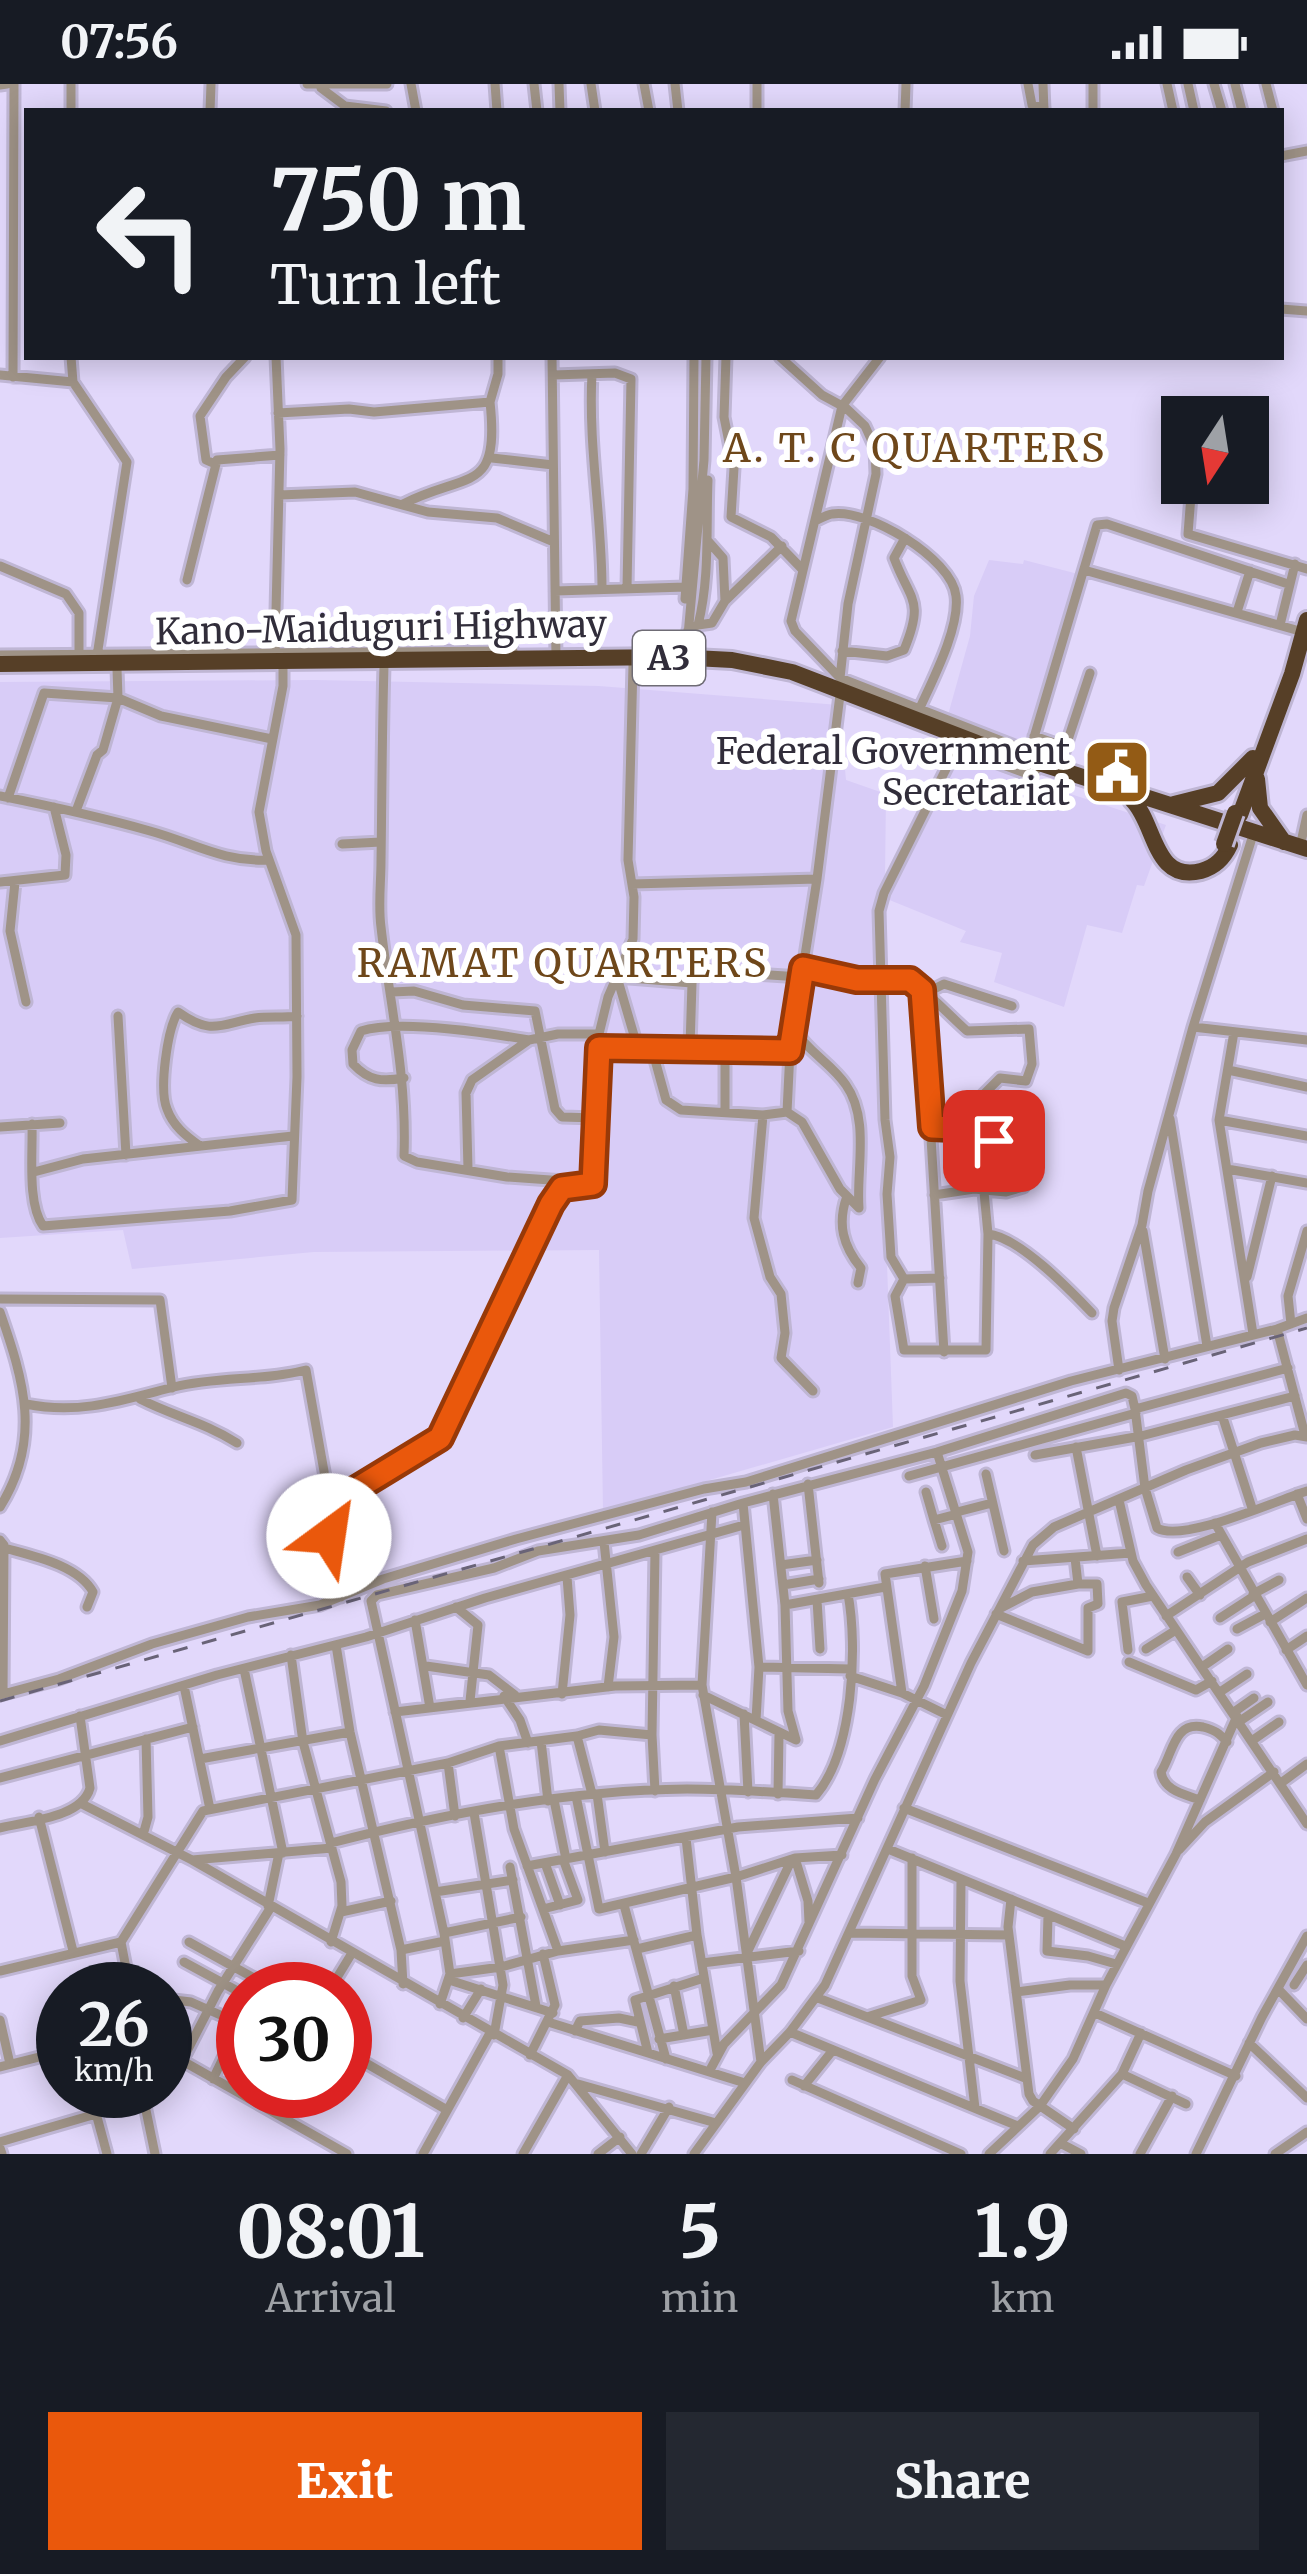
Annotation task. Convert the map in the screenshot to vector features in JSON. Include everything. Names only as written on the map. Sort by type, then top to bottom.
[{"type":"highway","points":[[1132,800],[1146,817],[1157,853],[1178,869],[1208,869],[1225,856],[1285,670],[1293,662],[1305,626]]},
{"type":"highway","name":"Kano-Maiduguri Highway","points":[[0,667],[96,659],[685,654],[732,660],[792,672],[1132,800],[1300,849]]},
{"type":"highway","name":"Kano-Maiduguri Highway","points":[[0,667],[118,669],[278,660],[384,666],[751,669],[840,686],[958,746],[1058,772],[1300,849]]},
{"type":"highway","points":[[1227,844],[1202,866],[1185,866],[1172,860],[1156,836],[1159,822],[1170,808],[1218,793],[1256,759]]},
{"type":"highway","points":[[1256,759],[1260,808],[1300,849]]},
{"type":"street","points":[[7,84],[15,157],[13,377]]},
{"type":"street","points":[[307,84],[387,84]]},
{"type":"street","points":[[1028,84],[1033,105],[1041,108]]},
{"type":"street","points":[[320,85],[345,106],[361,108]]},
{"type":"street","points":[[0,156],[15,157]]},
{"type":"street","points":[[0,655],[79,654],[96,659],[127,462],[73,382],[71,360]]},
{"type":"street","points":[[215,464],[206,460],[200,416],[242,360]]},
{"type":"street","points":[[32,1124],[37,1217],[48,1228],[230,1211],[292,1200],[296,935],[269,860],[259,812],[283,686],[278,660],[280,455],[275,360]]},
{"type":"street","points":[[403,504],[478,475],[492,458],[490,402],[499,360]]},
{"type":"street","points":[[552,360],[556,656]]},
{"type":"street","points":[[685,654],[694,360]]},
{"type":"street","points":[[693,627],[706,360]]},
{"type":"street","points":[[726,360],[724,417],[734,468],[731,517],[782,546],[803,571]]},
{"type":"street","points":[[783,360],[865,426],[875,448],[876,474],[842,651],[818,879],[790,1051],[787,1112]]},
{"type":"street","points":[[878,360],[842,406],[793,627],[840,686],[1030,749],[1100,523],[1288,584]]},
{"type":"street","points":[[553,375],[615,373],[631,379],[627,588]]},
{"type":"street","points":[[592,374],[591,441],[602,528],[602,589]]},
{"type":"street","points":[[0,375],[73,382]]},
{"type":"street","points":[[685,654],[707,542],[711,398]]},
{"type":"street","points":[[278,413],[374,412],[490,402]]},
{"type":"street","points":[[187,580],[215,464],[226,457],[280,455]]},
{"type":"street","points":[[492,458],[553,465]]},
{"type":"street","points":[[279,495],[356,492],[428,512],[497,518],[554,542]]},
{"type":"street","points":[[1190,504],[1188,534],[1307,569]]},
{"type":"street","points":[[815,521],[831,514],[865,521],[905,538],[945,569],[957,598],[940,662],[920,710]]},
{"type":"street","points":[[842,651],[887,656],[904,650],[915,608],[910,585],[893,558],[905,538]]},
{"type":"street","points":[[707,542],[723,558],[725,601]]},
{"type":"street","points":[[693,627],[712,623],[725,601],[782,546]]},
{"type":"street","points":[[1280,625],[1295,564]]},
{"type":"street","points":[[0,566],[66,594],[79,613],[79,654]]},
{"type":"street","points":[[1084,570],[1280,625],[1305,626]]},
{"type":"street","points":[[1237,612],[1250,571]]},
{"type":"street","points":[[555,591],[686,587]]},
{"type":"street","points":[[593,1184],[599,1034],[616,976],[634,939],[628,860],[633,665]]},
{"type":"street","points":[[384,666],[381,927],[393,1029],[400,1039],[407,1160],[507,1178],[593,1184]]},
{"type":"street","points":[[76,811],[103,750],[118,698],[118,669]]},
{"type":"street","points":[[1058,772],[1090,673]]},
{"type":"street","points":[[269,860],[222,858],[167,836],[4,797],[44,693],[118,698],[161,716],[272,740]]},
{"type":"street","points":[[1034,736],[1065,747]]},
{"type":"street","points":[[904,1279],[891,1258],[878,921],[884,893],[958,746]]},
{"type":"street","points":[[0,882],[67,873],[54,807]]},
{"type":"street","points":[[1300,849],[1307,815]]},
{"type":"street","points":[[363,822],[380,820]]},
{"type":"street","points":[[1119,1370],[1112,1321],[1142,1226],[1193,1028],[1252,838]]},
{"type":"street","points":[[342,844],[381,842]]},
{"type":"street","points":[[632,884],[818,879]]},
{"type":"street","points":[[15,882],[10,931],[26,1002]]},
{"type":"street","points":[[690,1047],[692,983],[697,970],[910,980],[967,1030],[1029,1029],[1031,1034],[1032,1064],[1026,1081],[1000,1078],[967,1111],[957,1114],[958,1126]]},
{"type":"street","points":[[616,976],[692,983]]},
{"type":"street","points":[[616,976],[638,1049]]},
{"type":"street","points":[[924,991],[944,984],[1012,1006]]},
{"type":"street","points":[[392,992],[414,991],[488,1009],[532,1009],[543,1036],[555,1109],[562,1117],[596,1118]]},
{"type":"street","points":[[924,991],[944,1352]]},
{"type":"street","points":[[200,1146],[182,1133],[165,1106],[166,1055],[178,1012],[206,1027],[230,1026],[250,1018],[297,1016]]},
{"type":"street","points":[[118,1016],[126,1155]]},
{"type":"street","points":[[404,1078],[370,1079],[350,1057],[365,1028],[472,1031],[529,1040]]},
{"type":"street","points":[[1193,1028],[1307,1040]]},
{"type":"street","points":[[652,1049],[666,1100],[681,1110],[787,1112],[802,1122],[859,1208],[860,1137],[848,1087],[794,1029]]},
{"type":"street","points":[[1234,1032],[1219,1120],[1253,1334]]},
{"type":"street","points":[[468,1169],[467,1089],[472,1080],[529,1040],[599,1034]]},
{"type":"street","points":[[599,1048],[790,1051]]},
{"type":"street","points":[[725,1049],[725,1112]]},
{"type":"street","points":[[1228,1070],[1307,1087]]},
{"type":"street","points":[[763,1115],[754,1218],[770,1277],[781,1294],[785,1333],[781,1358],[813,1391]]},
{"type":"street","points":[[1170,1119],[1207,1346]]},
{"type":"street","points":[[1219,1120],[1307,1136]]},
{"type":"street","points":[[0,1127],[60,1123]]},
{"type":"street","points":[[932,1127],[958,1126],[993,1139],[1020,1157],[1024,1183],[1006,1192],[934,1195]]},
{"type":"street","points":[[34,1172],[59,1163],[293,1136]]},
{"type":"street","points":[[904,1279],[895,1296],[901,1347],[910,1352],[986,1350],[988,1234],[979,1186],[984,1148],[993,1139]]},
{"type":"street","points":[[1227,1169],[1307,1184]]},
{"type":"street","points":[[1246,1282],[1272,1176]]},
{"type":"street","points":[[330,1505],[440,1438],[551,1204],[562,1188],[593,1184]]},
{"type":"street","points":[[847,1196],[842,1216],[845,1250],[861,1268],[858,1283]]},
{"type":"street","points":[[1142,1226],[1165,1359]]},
{"type":"street","points":[[1291,1324],[1288,1296],[1307,1231]]},
{"type":"street","points":[[988,1234],[1022,1248],[1092,1313]]},
{"type":"street","points":[[904,1279],[940,1278]]},
{"type":"street","points":[[0,1299],[160,1300],[172,1388]]},
{"type":"street","points":[[0,1312],[26,1404],[16,1482],[0,1507]]},
{"type":"street","points":[[86,1607],[93,1592],[83,1578],[2,1544],[2,1694],[59,1679],[152,1644],[341,1597],[383,1579],[516,1539],[746,1482],[1307,1318]]},
{"type":"street","points":[[694,2154],[761,2062],[818,1998],[947,1714],[1033,1545],[1054,1527],[1232,1453],[1306,1436],[1276,1329]]},
{"type":"street","points":[[909,1476],[1307,1367]]},
{"type":"street","points":[[26,1404],[82,1409],[172,1388],[306,1370],[341,1597]]},
{"type":"street","points":[[440,2004],[449,1977],[445,1937],[411,1768],[370,1607],[377,1595],[494,1568],[538,1552],[604,1541],[937,1452],[1126,1394],[1132,1396],[1145,1488],[1161,1532],[1215,1523],[1302,1493],[1307,1519]]},
{"type":"street","points":[[1035,1455],[1141,1436],[1295,1396]]},
{"type":"street","points":[[140,1399],[194,1418],[237,1443]]},
{"type":"street","points":[[1222,1415],[1252,1508]]},
{"type":"street","points":[[1076,1447],[1097,1556]]},
{"type":"street","points":[[710,2070],[717,2053],[782,1985],[917,1700],[962,1591],[967,1561],[937,1452]]},
{"type":"street","points":[[986,1474],[1004,1551]]},
{"type":"street","points":[[783,1586],[819,1581],[808,1484]]},
{"type":"street","points":[[926,1492],[942,1546]]},
{"type":"street","points":[[395,1712],[509,1696],[655,1685],[702,1690],[796,1740],[788,1711],[785,1605],[773,1494]]},
{"type":"street","points":[[1119,1499],[1131,1552],[1153,1596],[1303,1809],[1307,1824]]},
{"type":"street","points":[[742,1503],[759,1667],[756,1720]]},
{"type":"street","points":[[934,1520],[992,1503]]},
{"type":"street","points":[[712,1512],[702,1690],[736,1877],[761,2062]]},
{"type":"street","points":[[1215,1523],[1307,1685]]},
{"type":"street","points":[[0,1741],[744,1525]]},
{"type":"street","points":[[1178,1552],[1221,1535]]},
{"type":"street","points":[[1166,1616],[1238,1568],[1307,1538]]},
{"type":"street","points":[[604,1541],[614,1637],[608,1687]]},
{"type":"street","points":[[656,1551],[652,1735],[656,1790]]},
{"type":"street","points":[[1023,1561],[1131,1552]]},
{"type":"street","points":[[1076,1558],[1078,1584]]},
{"type":"street","points":[[781,1565],[817,1560]]},
{"type":"street","points":[[902,1693],[885,1574],[967,1561]]},
{"type":"street","points":[[926,1566],[934,1619]]},
{"type":"street","points":[[562,1694],[570,1615],[567,1576]]},
{"type":"street","points":[[1187,1576],[1199,1595]]},
{"type":"street","points":[[1220,1618],[1279,1580]]},
{"type":"street","points":[[1097,1584],[1098,1604],[1088,1609],[1088,1651],[998,1611],[1032,1592],[1097,1584]]},
{"type":"street","points":[[785,1605],[886,1587]]},
{"type":"street","points":[[192,1860],[332,1846],[421,1822],[595,1794],[656,1790],[816,1795],[843,1743],[850,1673],[848,1594]]},
{"type":"street","points":[[1153,1596],[1122,1601],[1129,1656],[1196,1690],[1212,1681]]},
{"type":"street","points":[[1238,1629],[1307,1598]]},
{"type":"street","points":[[817,1600],[820,1649]]},
{"type":"street","points":[[456,1607],[478,1625],[470,1701]]},
{"type":"street","points":[[415,1620],[430,1708]]},
{"type":"street","points":[[1146,1649],[1176,1630]]},
{"type":"street","points":[[1286,1650],[1307,1636]]},
{"type":"street","points":[[336,1645],[350,1732],[401,1950],[403,1984]]},
{"type":"street","points":[[1202,1667],[1228,1648]]},
{"type":"street","points":[[291,1655],[303,1742],[340,1882],[341,1912],[331,1942]]},
{"type":"street","points":[[426,1666],[489,1675],[509,1696],[528,1743]]},
{"type":"street","points":[[759,1667],[850,1673],[947,1714]]},
{"type":"street","points":[[235,1962],[269,1907],[281,1853],[244,1669]]},
{"type":"street","points":[[1220,1692],[1247,1674]]},
{"type":"street","points":[[184,1687],[210,1809]]},
{"type":"street","points":[[988,2154],[1040,2106],[1072,2059],[1125,1946],[1176,1854],[1237,1716],[1254,1698]]},
{"type":"street","points":[[1237,1716],[1268,1702]]},
{"type":"street","points":[[743,1714],[748,1792]]},
{"type":"street","points":[[80,1716],[90,1788],[82,1804]]},
{"type":"street","points":[[1253,1740],[1279,1722]]},
{"type":"street","points":[[1200,1800],[1169,1788],[1162,1779],[1179,1732],[1193,1726],[1208,1729],[1227,1742]]},
{"type":"street","points":[[0,1778],[193,1727]]},
{"type":"street","points":[[125,1962],[121,1942],[199,1817],[210,1809],[448,1763],[499,1746],[612,1729],[652,1735]]},
{"type":"street","points":[[200,1759],[350,1732]]},
{"type":"street","points":[[778,1794],[779,1734]]},
{"type":"street","points":[[577,1736],[595,1794],[605,1852]]},
{"type":"street","points":[[143,1834],[148,1817],[146,1739]]},
{"type":"street","points":[[541,1741],[551,1801],[578,1897],[576,1902],[543,1910]]},
{"type":"street","points":[[499,1746],[526,1866],[558,1951]]},
{"type":"street","points":[[448,1763],[455,1816]]},
{"type":"street","points":[[1281,1783],[1307,1764]]},
{"type":"street","points":[[1176,1854],[1205,1822],[1274,1772]]},
{"type":"street","points":[[576,1796],[598,1908],[736,1877],[793,1858],[842,1855]]},
{"type":"street","points":[[0,1828],[82,1804],[143,1834],[568,2075],[637,2154],[669,2107]]},
{"type":"street","points":[[904,1808],[1148,1903]]},
{"type":"street","points":[[423,2154],[492,2034],[502,1996],[474,1813]]},
{"type":"street","points":[[40,1817],[73,1952]]},
{"type":"street","points":[[526,1866],[728,1829],[795,1820],[858,1819]]},
{"type":"street","points":[[686,1838],[717,2053]]},
{"type":"street","points":[[888,1849],[1125,1946]]},
{"type":"street","points":[[793,1858],[808,1901],[808,1928]]},
{"type":"street","points":[[746,1955],[793,1858]]},
{"type":"street","points":[[867,2016],[921,2000],[912,1976],[912,1858]]},
{"type":"street","points":[[545,1863],[560,1905]]},
{"type":"street","points":[[510,1867],[536,2006]]},
{"type":"street","points":[[961,1879],[958,1933],[975,2108]]},
{"type":"street","points":[[435,1892],[513,1880]]},
{"type":"street","points":[[1011,1900],[1009,1935],[1025,2078],[1033,2101],[1074,2128]]},
{"type":"street","points":[[341,1912],[391,1901]]},
{"type":"street","points":[[624,1905],[666,2059]]},
{"type":"street","points":[[1048,1916],[1047,1952],[1116,1964]]},
{"type":"street","points":[[401,1950],[521,1917]]},
{"type":"street","points":[[848,1933],[1009,1935]]},
{"type":"street","points":[[449,1977],[558,1951],[697,1935]]},
{"type":"street","points":[[1196,2154],[1307,1936]]},
{"type":"street","points":[[0,1971],[121,1942]]},
{"type":"street","points":[[189,1942],[226,1962]]},
{"type":"street","points":[[702,1963],[799,1952]]},
{"type":"street","points":[[347,1962],[352,1954]]},
{"type":"street","points":[[530,2055],[550,2017],[554,1997],[542,1954]]},
{"type":"street","points":[[1294,1985],[1307,1965]]},
{"type":"street","points":[[449,1977],[536,2006],[575,2031],[745,2083]]},
{"type":"street","points":[[647,2054],[635,2000],[704,1978]]},
{"type":"street","points":[[1016,1992],[1106,1985]]},
{"type":"street","points":[[674,1986],[684,2035]]},
{"type":"street","points":[[463,2018],[481,1989]]},
{"type":"street","points":[[1278,1989],[1306,2016]]},
{"type":"street","points":[[192,2042],[216,1996]]},
{"type":"street","points":[[818,1998],[1025,2078]]},
{"type":"street","points":[[192,2004],[216,2011]]},
{"type":"street","points":[[1095,2013],[1236,2076]]},
{"type":"street","points":[[575,2031],[580,2021],[619,2018],[638,2022]]},
{"type":"street","points":[[0,2020],[5,2065],[36,2058]]},
{"type":"street","points":[[659,2039],[713,2030]]},
{"type":"street","points":[[790,2032],[1018,2126]]},
{"type":"street","points":[[1050,2154],[1122,2074],[1141,2033]]},
{"type":"street","points":[[1250,2043],[1307,2098]]},
{"type":"street","points":[[804,2086],[832,2050]]},
{"type":"street","points":[[192,2067],[216,2081]]},
{"type":"street","points":[[372,2067],[447,2110]]},
{"type":"street","points":[[213,2079],[216,2073]]},
{"type":"street","points":[[1122,2074],[1186,2104]]},
{"type":"street","points":[[523,2154],[568,2075]]},
{"type":"street","points":[[792,2080],[961,2154]]},
{"type":"street","points":[[578,2084],[716,2123]]},
{"type":"street","points":[[1140,2154],[1172,2096]]},
{"type":"street","points":[[0,2148],[85,2118]]},
{"type":"street","points":[[97,2118],[107,2154]]},
{"type":"street","points":[[148,2118],[155,2154]]},
{"type":"street","points":[[283,2118],[347,2154]]},
{"type":"street","points":[[1275,2154],[1307,2132]]},
{"type":"street","points":[[598,2154],[620,2137]]},
{"type":"street","points":[[1060,2143],[1081,2154]]},
{"type":"shaded area","points":[[989,560],[1023,564],[1024,560],[1082,575],[1025,748],[948,715],[970,636],[974,596]]},
{"type":"shaded area","points":[[315,680],[599,686],[839,705],[846,780],[886,794],[885,877],[875,939],[893,1427],[603,1511],[599,1250],[314,1252],[132,1269],[123,1230],[0,1238],[0,682]]},
{"type":"shaded area","points":[[957,757],[1166,825],[1144,886],[1137,885],[1122,933],[1087,925],[1064,1007],[994,982],[1002,953],[960,942],[966,931],[887,899]]},
{"type":"railway","points":[[0,1701],[1307,1328]]},
{"type":"place","name":"Federal Government Secretariat","points":[[1117,772]]},
{"type":"district","name":"A. T. C QUARTERS","points":[[915,448]]},
{"type":"district","name":"RAMAT QUARTERS","points":[[563,963]]},
{"type":"route","points":[[329,1536],[330,1505],[440,1438],[551,1204],[562,1188],[593,1184],[599,1048],[790,1051],[803,968],[857,980],[910,980],[922,990],[932,1127],[973,1129],[994,1141]]}]
